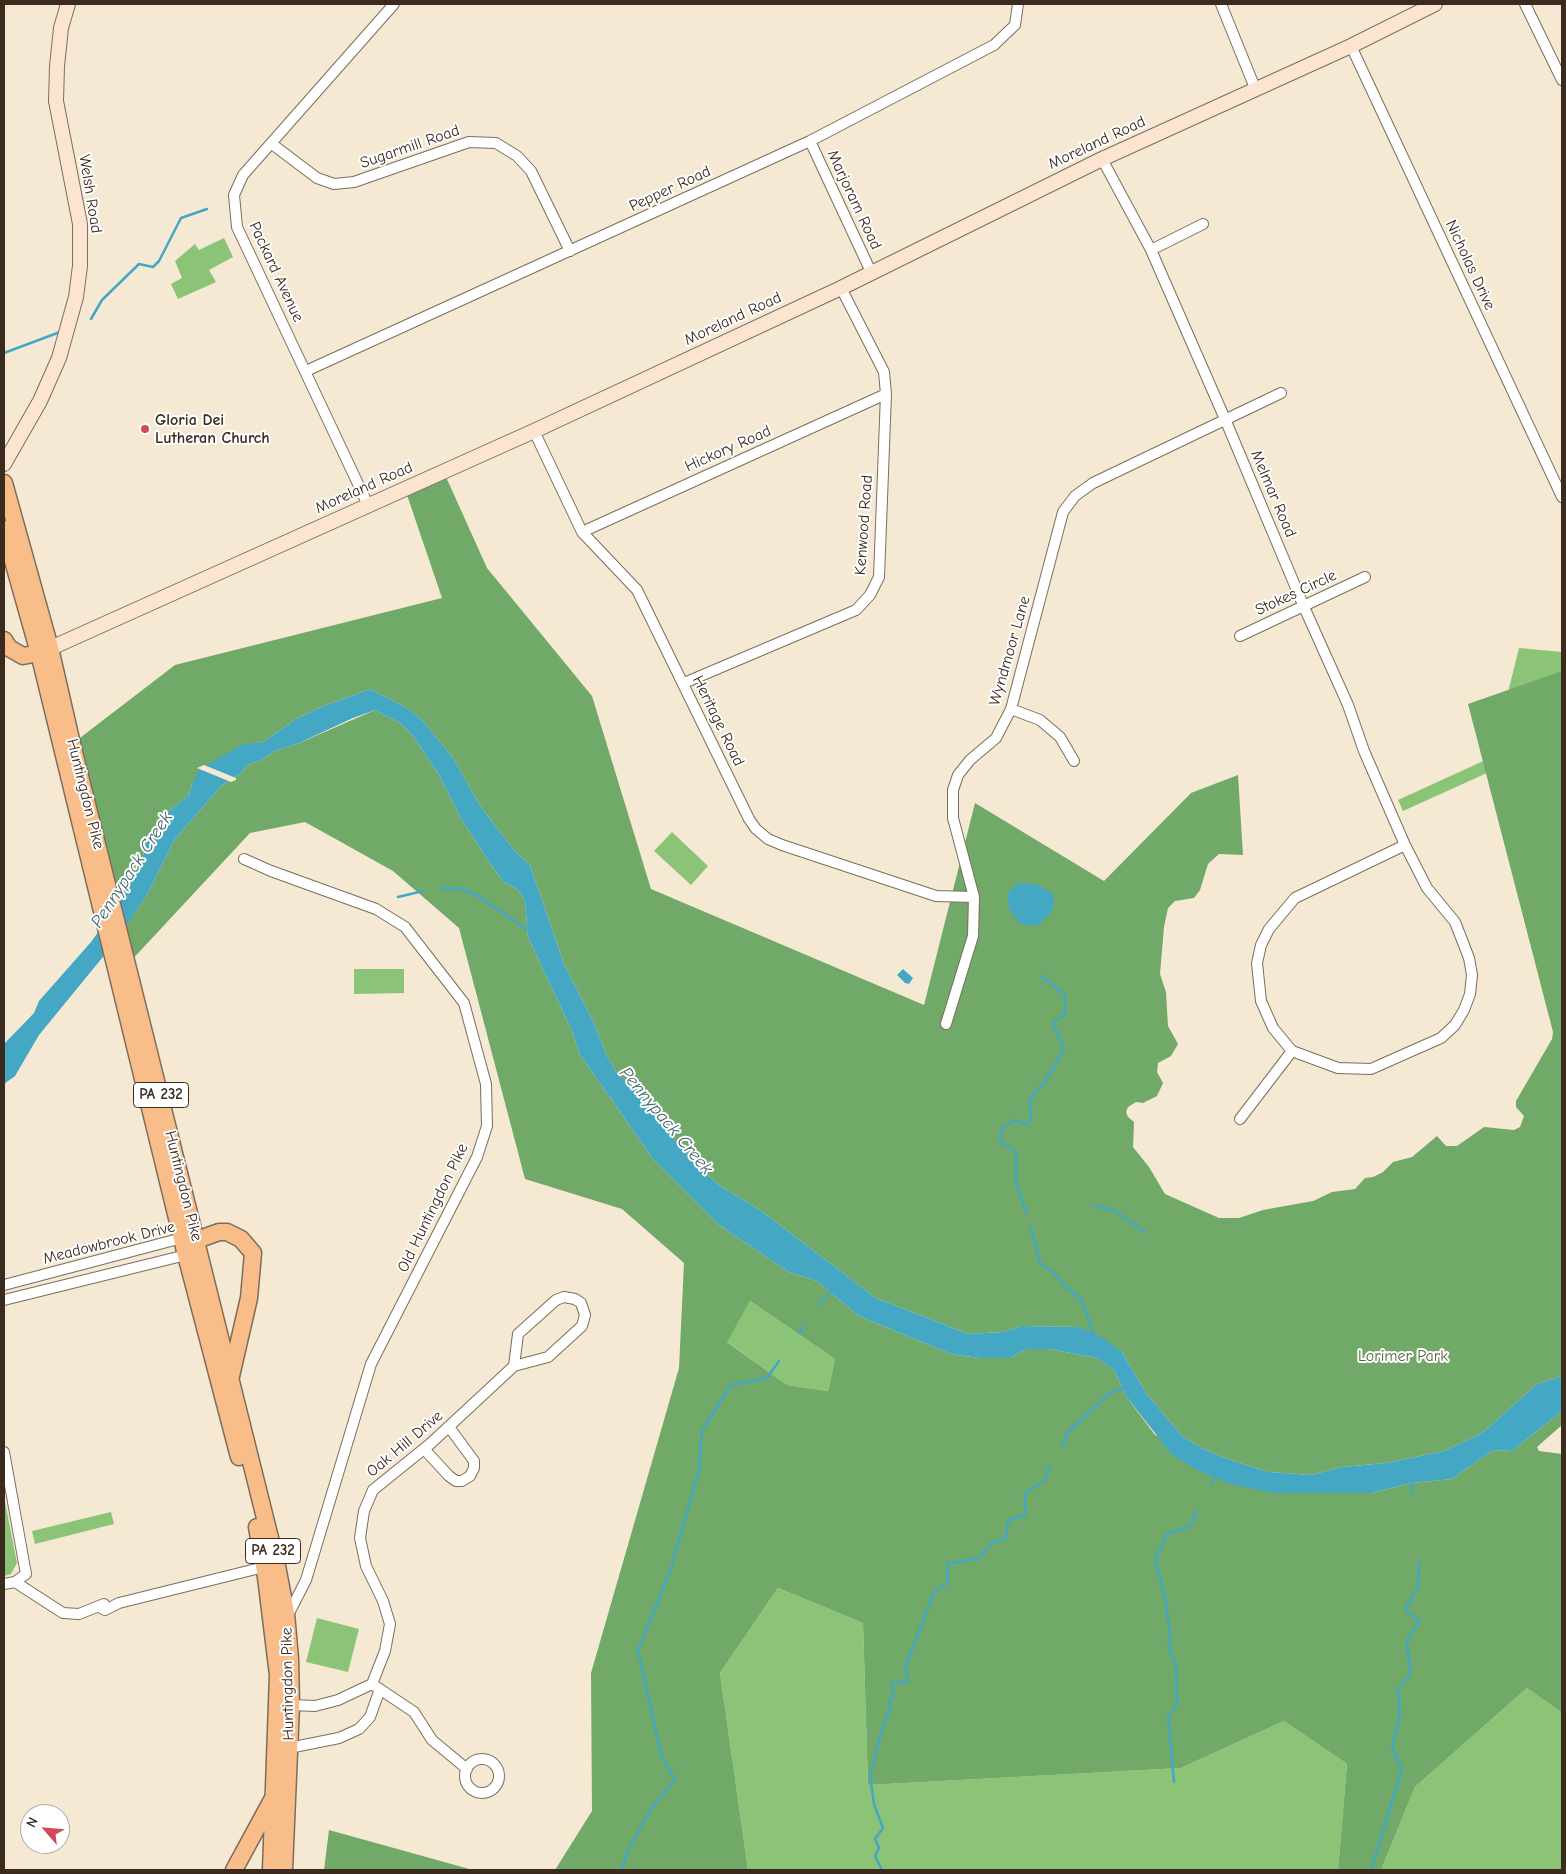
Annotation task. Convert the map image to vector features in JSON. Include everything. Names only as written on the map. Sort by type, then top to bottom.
[{"type":"main road","name":"Huntingdon Pike","points":[[4,483],[63,731],[94,882],[115,966],[190,1239],[231,1378],[277,1566],[286,1618],[290,1659],[291,1706],[284,1870]]},
{"type":"main road","name":"Huntingdon Pike","points":[[4,529],[44,651]]},
{"type":"main road","points":[[4,640],[9,648],[23,656],[44,651]]},
{"type":"main road","name":"Huntingdon Pike","points":[[63,731],[103,866],[124,950],[190,1239],[186,1255],[256,1524],[264,1566],[278,1675],[271,1870]]},
{"type":"main road","points":[[190,1239],[227,1232],[241,1239],[253,1253],[248,1307],[231,1378]]},
{"type":"main road","points":[[234,1870],[274,1796]]},
{"type":"street","name":"Welsh Road","points":[[4,464],[40,401],[59,358],[76,297],[80,266],[80,224],[56,101],[56,66],[61,28],[68,4]]},
{"type":"street","name":"Packard Avenue","points":[[368,505],[237,227],[234,195],[244,175],[394,4]]},
{"type":"street","name":"Pepper Road","points":[[306,371],[810,141],[994,45],[1015,25],[1018,4]]},
{"type":"street","points":[[1221,4],[1255,88]]},
{"type":"street","points":[[1525,4],[1562,80]]},
{"type":"street","name":"Moreland Road","points":[[44,651],[534,431],[841,288],[1102,159],[1351,46],[1428,5]]},
{"type":"street","name":"Nicholas Drive","points":[[1351,46],[1562,497]]},
{"type":"street","name":"Marjoram Road","points":[[810,141],[871,272]]},
{"type":"street","name":"Sugarmill Road","points":[[272,144],[317,178],[334,184],[354,182],[470,142],[496,143],[517,156],[531,171],[570,251]]},
{"type":"street","name":"Melmar Road","points":[[1102,159],[1151,250],[1348,705],[1364,751],[1405,845],[1426,888],[1455,922],[1469,958],[1472,975],[1470,994],[1464,1010],[1455,1025],[1440,1038],[1371,1069],[1338,1068],[1292,1051]]},
{"type":"street","points":[[1151,250],[1203,224]]},
{"type":"street","name":"Kenwood Road","points":[[684,683],[856,610],[870,594],[879,577],[886,394],[884,372],[841,288]]},
{"type":"street","name":"Wyndmoor Lane","points":[[946,1024],[973,936],[974,897],[953,818],[953,790],[958,775],[970,760],[996,738],[1011,709],[1063,512],[1075,496],[1093,482],[1281,393]]},
{"type":"street","name":"Hickory Road","points":[[582,532],[886,394]]},
{"type":"street","name":"Heritage Road","points":[[534,431],[582,532],[637,590],[684,683],[748,819],[756,829],[768,839],[936,896],[974,897]]},
{"type":"street","name":"Stokes Circle","points":[[1240,636],[1365,577]]},
{"type":"street","points":[[1011,709],[1040,720],[1060,737],[1074,761]]},
{"type":"street","points":[[1240,1119],[1292,1051],[1273,1028],[1261,1001],[1257,963],[1261,945],[1269,929],[1295,898],[1405,845]]},
{"type":"street","name":"Old Huntingdon Pike","points":[[244,858],[271,871],[376,909],[405,927],[464,1003],[486,1084],[487,1126],[477,1157],[371,1364],[306,1580],[286,1618]]},
{"type":"street","name":"Meadowbrook Drive","points":[[4,1285],[190,1239]]},
{"type":"street","name":"Meadowbrook Drive","points":[[4,1300],[186,1255]]},
{"type":"street","name":"Oak Hill Drive","points":[[289,1748],[339,1738],[359,1730],[370,1717],[390,1624],[383,1600],[366,1566],[360,1538],[364,1510],[373,1490],[424,1449],[514,1366],[548,1357],[580,1328],[585,1315],[581,1303],[568,1297],[560,1298],[521,1330],[516,1339],[514,1366]]},
{"type":"street","points":[[424,1449],[456,1481],[462,1481],[470,1476],[474,1468],[474,1461],[449,1427]]},
{"type":"street","points":[[4,1452],[26,1574],[15,1582],[4,1584]]},
{"type":"street","points":[[15,1582],[63,1613],[78,1614],[112,1602],[117,1604],[264,1566]]},
{"type":"street","points":[[291,1706],[315,1706],[376,1687],[414,1712],[432,1740],[467,1769]]},
{"type":"green space","points":[[224,238],[233,257],[209,270],[216,282],[178,299],[171,284],[182,278],[175,261],[195,244],[199,250]]},
{"type":"green space","name":"Lorimer Park","points":[[446,477],[487,568],[592,696],[651,889],[924,1005],[975,803],[1104,881],[1191,793],[1238,775],[1243,855],[1219,854],[1208,864],[1200,890],[1194,898],[1175,901],[1168,908],[1164,927],[1160,974],[1166,992],[1168,1026],[1178,1044],[1171,1056],[1158,1063],[1157,1072],[1163,1083],[1157,1096],[1143,1103],[1136,1102],[1128,1107],[1126,1112],[1128,1117],[1134,1122],[1133,1147],[1149,1167],[1165,1194],[1219,1218],[1239,1218],[1263,1210],[1313,1201],[1332,1192],[1355,1189],[1365,1178],[1373,1177],[1383,1172],[1393,1162],[1412,1157],[1437,1136],[1446,1146],[1457,1146],[1484,1127],[1514,1130],[1520,1127],[1524,1116],[1516,1107],[1516,1101],[1552,1039],[1553,1032],[1468,704],[1562,671],[1562,1376],[1537,1384],[1482,1433],[1444,1451],[1386,1463],[1342,1467],[1311,1475],[1269,1472],[1203,1449],[1182,1436],[1146,1393],[1122,1352],[1079,1327],[1021,1326],[1002,1332],[968,1334],[876,1298],[760,1210],[720,1186],[698,1166],[659,1123],[637,1089],[618,1075],[606,1054],[594,1023],[564,964],[530,865],[514,850],[481,807],[453,758],[423,721],[407,708],[370,689],[321,707],[296,719],[263,742],[243,745],[192,784],[189,795],[159,819],[147,840],[143,856],[124,896],[114,910],[72,744],[175,665],[442,598],[407,495]]},
{"type":"green space","points":[[1519,648],[1562,652],[1562,1000],[1498,768],[1403,811],[1398,800],[1492,757]]},
{"type":"green space","points":[[375,710],[400,723],[413,736],[439,775],[459,815],[493,868],[504,882],[517,889],[525,901],[528,937],[573,1033],[579,1053],[653,1159],[719,1225],[789,1272],[817,1281],[859,1316],[951,1354],[979,1358],[1010,1358],[1026,1349],[1049,1349],[1097,1358],[1114,1370],[1126,1396],[1155,1435],[1306,1493],[1371,1493],[1412,1483],[1452,1479],[1493,1450],[1512,1451],[1562,1411],[1562,1425],[1537,1447],[1539,1451],[1562,1454],[1562,1713],[1527,1688],[1415,1787],[1381,1870],[1338,1870],[1347,1764],[1284,1721],[1181,1768],[868,1785],[863,1623],[778,1588],[720,1673],[748,1870],[555,1870],[592,1811],[591,1673],[679,1368],[684,1263],[622,1209],[525,1179],[459,928],[393,871],[305,822],[250,833],[128,964],[120,934],[147,895],[175,839],[222,785],[240,774],[247,765],[261,760],[275,751],[297,744]],"holes":[[[750,1301],[835,1359],[828,1391],[787,1385],[727,1342]]]},
{"type":"green space","points":[[672,832],[708,866],[691,885],[654,851]]},
{"type":"green space","points":[[354,969],[404,969],[404,993],[354,994]]},
{"type":"green space","points":[[750,1301],[835,1359],[828,1391],[787,1385],[726,1341]]},
{"type":"green space","points":[[4,1497],[17,1563],[11,1574],[4,1576]]},
{"type":"green space","points":[[111,1512],[114,1524],[35,1544],[32,1531]]},
{"type":"green space","points":[[778,1588],[863,1623],[868,1785],[1181,1768],[1284,1721],[1347,1764],[1338,1870],[748,1870],[720,1673]]},
{"type":"green space","points":[[317,1618],[359,1629],[348,1672],[306,1662]]},
{"type":"green space","points":[[1527,1688],[1562,1713],[1562,1870],[1381,1870],[1415,1787]]},
{"type":"green space","points":[[329,1830],[473,1870],[324,1870]]},
{"type":"water","points":[[370,689],[407,708],[423,721],[453,758],[481,807],[514,850],[530,865],[564,964],[594,1023],[606,1054],[618,1075],[637,1089],[659,1123],[698,1166],[720,1186],[760,1210],[876,1298],[968,1334],[1002,1332],[1021,1326],[1079,1327],[1103,1338],[1122,1352],[1146,1393],[1182,1436],[1203,1449],[1269,1472],[1311,1475],[1342,1467],[1386,1463],[1444,1451],[1482,1433],[1537,1384],[1562,1376],[1562,1411],[1512,1451],[1493,1450],[1452,1479],[1412,1483],[1371,1493],[1273,1493],[1230,1484],[1199,1471],[1172,1455],[1126,1396],[1114,1370],[1097,1358],[1049,1349],[1026,1349],[1010,1358],[979,1358],[951,1354],[859,1316],[817,1281],[789,1272],[719,1225],[653,1159],[579,1053],[573,1033],[528,937],[525,901],[517,889],[504,882],[493,868],[459,815],[439,775],[413,736],[400,723],[375,710],[297,744],[275,751],[261,760],[247,765],[240,774],[222,785],[175,839],[147,895],[116,941],[39,1035],[15,1076],[4,1084],[4,1044],[34,1013],[39,1001],[91,942],[124,896],[143,856],[147,840],[159,819],[189,795],[199,770],[243,744],[263,742],[296,719],[321,707]]},
{"type":"water","points":[[1018,883],[1036,884],[1053,894],[1054,904],[1051,913],[1038,925],[1028,926],[1019,923],[1009,908],[1007,894]]},
{"type":"water","points":[[903,969],[913,978],[909,984],[905,983],[897,975]]},
{"type":"pier","points":[[204,765],[236,778],[236,780],[231,782],[197,768]]},
{"type":"waterway","points":[[91,319],[102,300],[139,264],[153,267],[159,261],[181,218],[207,209]]},
{"type":"waterway","points":[[4,353],[60,332]]},
{"type":"waterway","points":[[441,888],[463,889],[478,896],[529,931]]},
{"type":"waterway","points":[[398,897],[423,891]]},
{"type":"waterway","points":[[1027,1213],[1016,1183],[1016,1151],[1000,1142],[1002,1128],[1015,1120],[1026,1125],[1031,1120],[1030,1103],[1035,1091],[1043,1085],[1064,1050],[1053,1022],[1065,1015],[1065,995],[1041,976]]},
{"type":"waterway","points":[[1095,1206],[1115,1211],[1145,1232]]},
{"type":"waterway","points":[[1030,1227],[1041,1265],[1051,1270],[1065,1286],[1082,1300],[1095,1337]]},
{"type":"waterway","points":[[818,1305],[832,1290]]},
{"type":"waterway","points":[[799,1333],[803,1327]]},
{"type":"waterway","points":[[622,1870],[627,1852],[651,1809],[675,1780],[661,1755],[638,1650],[670,1572],[699,1470],[702,1431],[731,1385],[767,1378],[779,1361]]},
{"type":"waterway","points":[[1062,1447],[1067,1433],[1110,1393],[1126,1387]]},
{"type":"waterway","points":[[882,1870],[875,1856],[879,1848],[875,1839],[883,1828],[874,1804],[870,1776],[882,1729],[891,1708],[889,1701],[894,1696],[892,1684],[908,1681],[905,1668],[934,1592],[947,1583],[948,1564],[980,1558],[992,1542],[1006,1539],[1008,1521],[1025,1515],[1025,1493],[1045,1480],[1050,1466]]},
{"type":"waterway","points":[[1211,1484],[1215,1477]]},
{"type":"waterway","points":[[1412,1481],[1412,1494]]},
{"type":"waterway","points":[[1174,1782],[1168,1716],[1177,1705],[1176,1664],[1168,1646],[1171,1641],[1165,1597],[1155,1560],[1167,1534],[1190,1526],[1197,1511]]},
{"type":"waterway","points":[[1371,1870],[1402,1769],[1392,1748],[1400,1715],[1398,1689],[1410,1675],[1407,1640],[1420,1621],[1405,1610],[1418,1587],[1419,1563]]},
{"type":"place","name":"Gloria Dei Lutheran Church","points":[[145,429]]},
{"type":"water label","name":"Pennypack Creek","points":[[132,870]]},
{"type":"water label","name":"Pennypack Creek","points":[[666,1121]]}]
